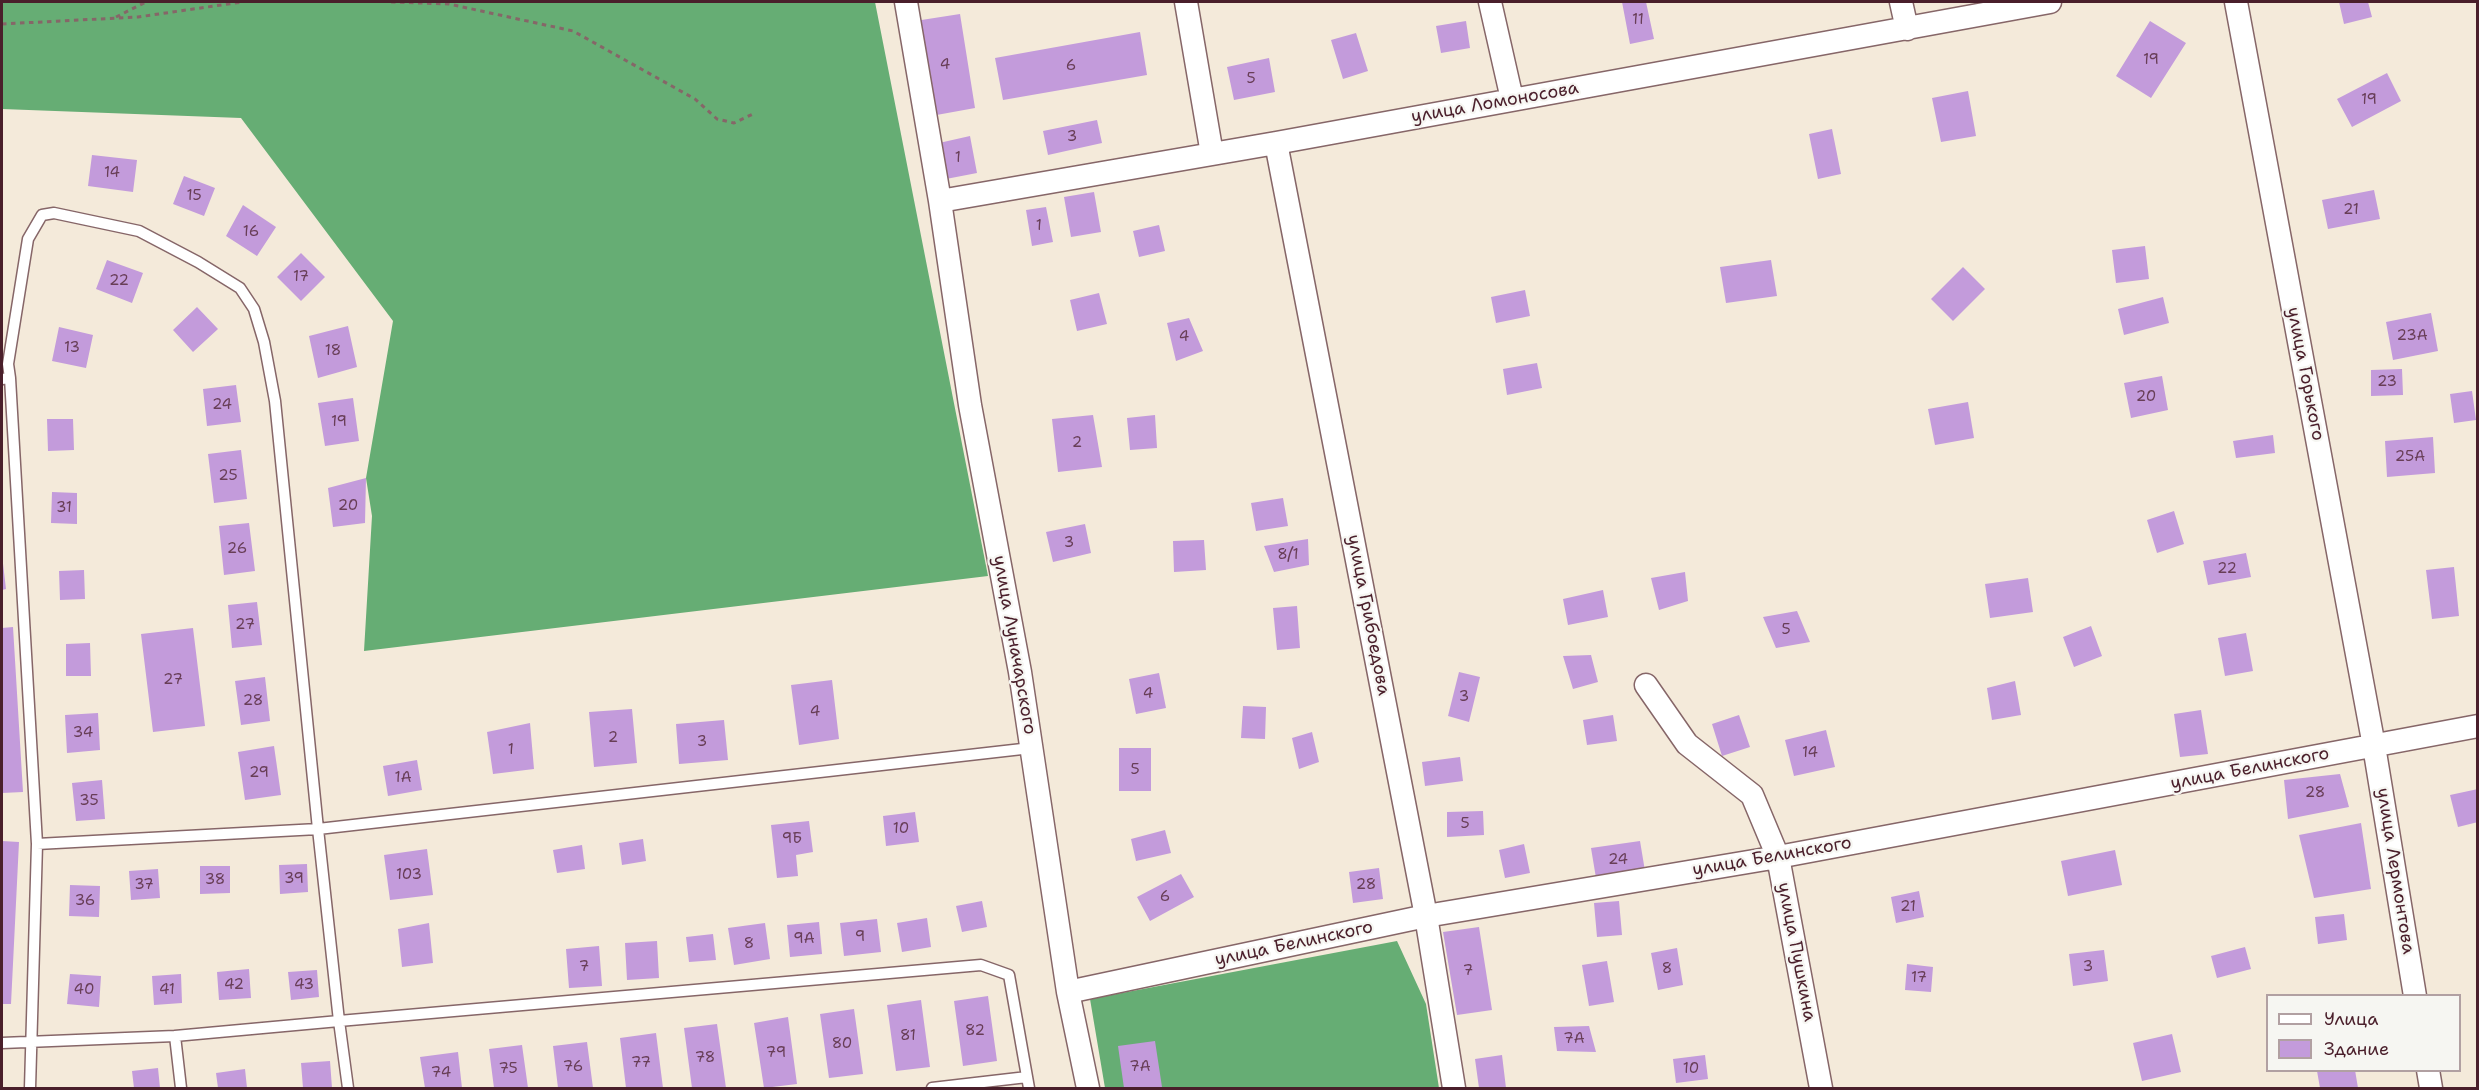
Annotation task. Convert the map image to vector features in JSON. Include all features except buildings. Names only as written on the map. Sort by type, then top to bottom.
[{"type":"street","name":"улица Луначарского","points":[[906,2],[940,201],[970,405],[1020,672],[1068,992],[1088,1089]]},
{"type":"street","points":[[1186,2],[1212,154]]},
{"type":"street","points":[[1490,2],[1512,99]]},
{"type":"street","points":[[1901,2],[1907,29]]},
{"type":"street","name":"улица Ломоносова","points":[[940,201],[1276,143],[2050,2]]},
{"type":"street","name":"улица Горького","points":[[2236,2],[2374,746]]},
{"type":"street","name":"улица Грибоедова","points":[[1276,143],[1426,916],[1454,1089]]},
{"type":"street","name":"улица Пушкина","points":[[1646,684],[1687,744],[1752,795],[1778,857],[1821,1089]]},
{"type":"street","name":"улица Белинского","points":[[1068,992],[1426,916],[1778,857],[2478,726]]},
{"type":"street","name":"улица Лермонтова","points":[[2374,746],[2415,994]]},
{"type":"street","points":[[2428,1072],[2431,1089]]},
{"type":"lane","points":[[30,1089],[37,844],[6,379],[28,239],[42,215],[54,213],[139,231],[198,262],[240,288],[254,309],[264,342],[275,401],[318,829],[348,1089]]},
{"type":"lane","points":[[37,844],[318,829],[1031,748]]},
{"type":"lane","points":[[2,1043],[175,1036],[981,966],[1009,975],[1028,1083],[932,1089]]},
{"type":"lane","points":[[175,1036],[181,1089]]},
{"type":"path","points":[[115,18],[146,2]]},
{"type":"path","points":[[2,24],[138,17],[242,2]]},
{"type":"path","points":[[391,2],[449,3],[573,31],[695,99],[717,119],[734,123],[755,113]]},
{"type":"green space","points":[[2,2],[875,2],[988,576],[364,651],[372,516],[366,478],[393,321],[241,118],[2,109]]},
{"type":"green space","points":[[1397,941],[1426,1004],[1439,1088],[1105,1088],[1090,999]]}]
